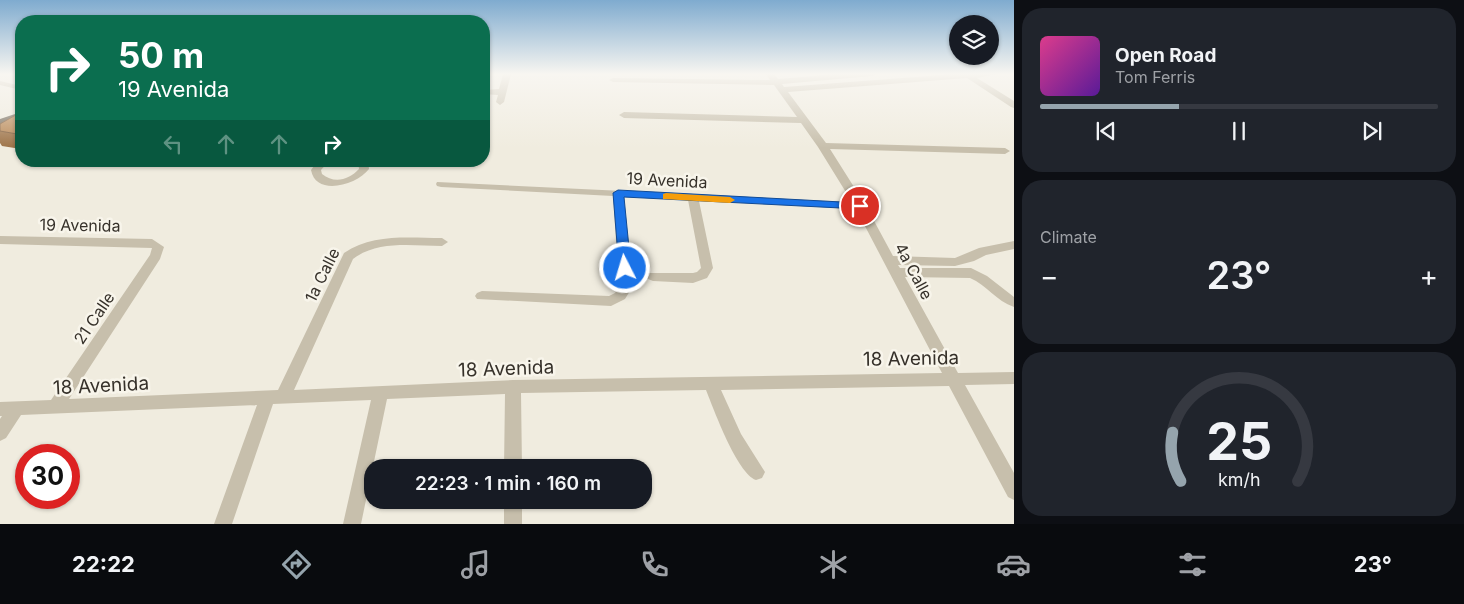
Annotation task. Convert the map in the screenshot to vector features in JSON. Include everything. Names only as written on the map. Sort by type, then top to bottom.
[{"type":"main road","points":[[0,122],[15,118]]},
{"type":"main road","points":[[0,128],[15,119]]},
{"type":"street","name":"4a Calle","points":[[788,98],[823,146],[860,206],[1014,491]]},
{"type":"street","points":[[624,115],[804,120]]},
{"type":"street","points":[[823,146],[1005,150]]},
{"type":"street","points":[[319,167],[316,170],[319,177],[330,182],[338,182],[358,176],[364,167]]},
{"type":"street","name":"19 Avenida","points":[[441,184],[860,206]]},
{"type":"street","points":[[482,296],[612,301],[620,296],[626,286],[618,193]]},
{"type":"street","points":[[653,276],[692,278],[702,275],[707,268],[693,198]]},
{"type":"street","name":"19 Avenida","points":[[0,240],[152,243],[158,247]]},
{"type":"street","name":"1a Calle","points":[[222,524],[275,397],[348,256],[356,249],[371,243],[442,242]]},
{"type":"street","points":[[890,260],[955,262],[970,258],[983,251],[1014,245]]},
{"type":"street","name":"21 Calle","points":[[55,407],[156,256],[158,247]]},
{"type":"street","points":[[896,272],[971,273],[982,276],[1007,300],[1014,302]]},
{"type":"street","name":"18 Avenida","points":[[0,409],[513,387],[953,377],[1014,378]]},
{"type":"street","points":[[710,382],[734,439],[756,472]]},
{"type":"street","points":[[513,387],[513,459]]},
{"type":"street","points":[[352,524],[380,393]]},
{"type":"street","points":[[0,433],[17,408]]},
{"type":"street","points":[[513,509],[513,524]]},
{"type":"building","points":[[15,115],[15,134],[0,131],[0,124]]},
{"type":"slow traffic","points":[[666,196],[730,200]]},
{"type":"route","points":[[625,268],[618,193],[860,206]]}]
